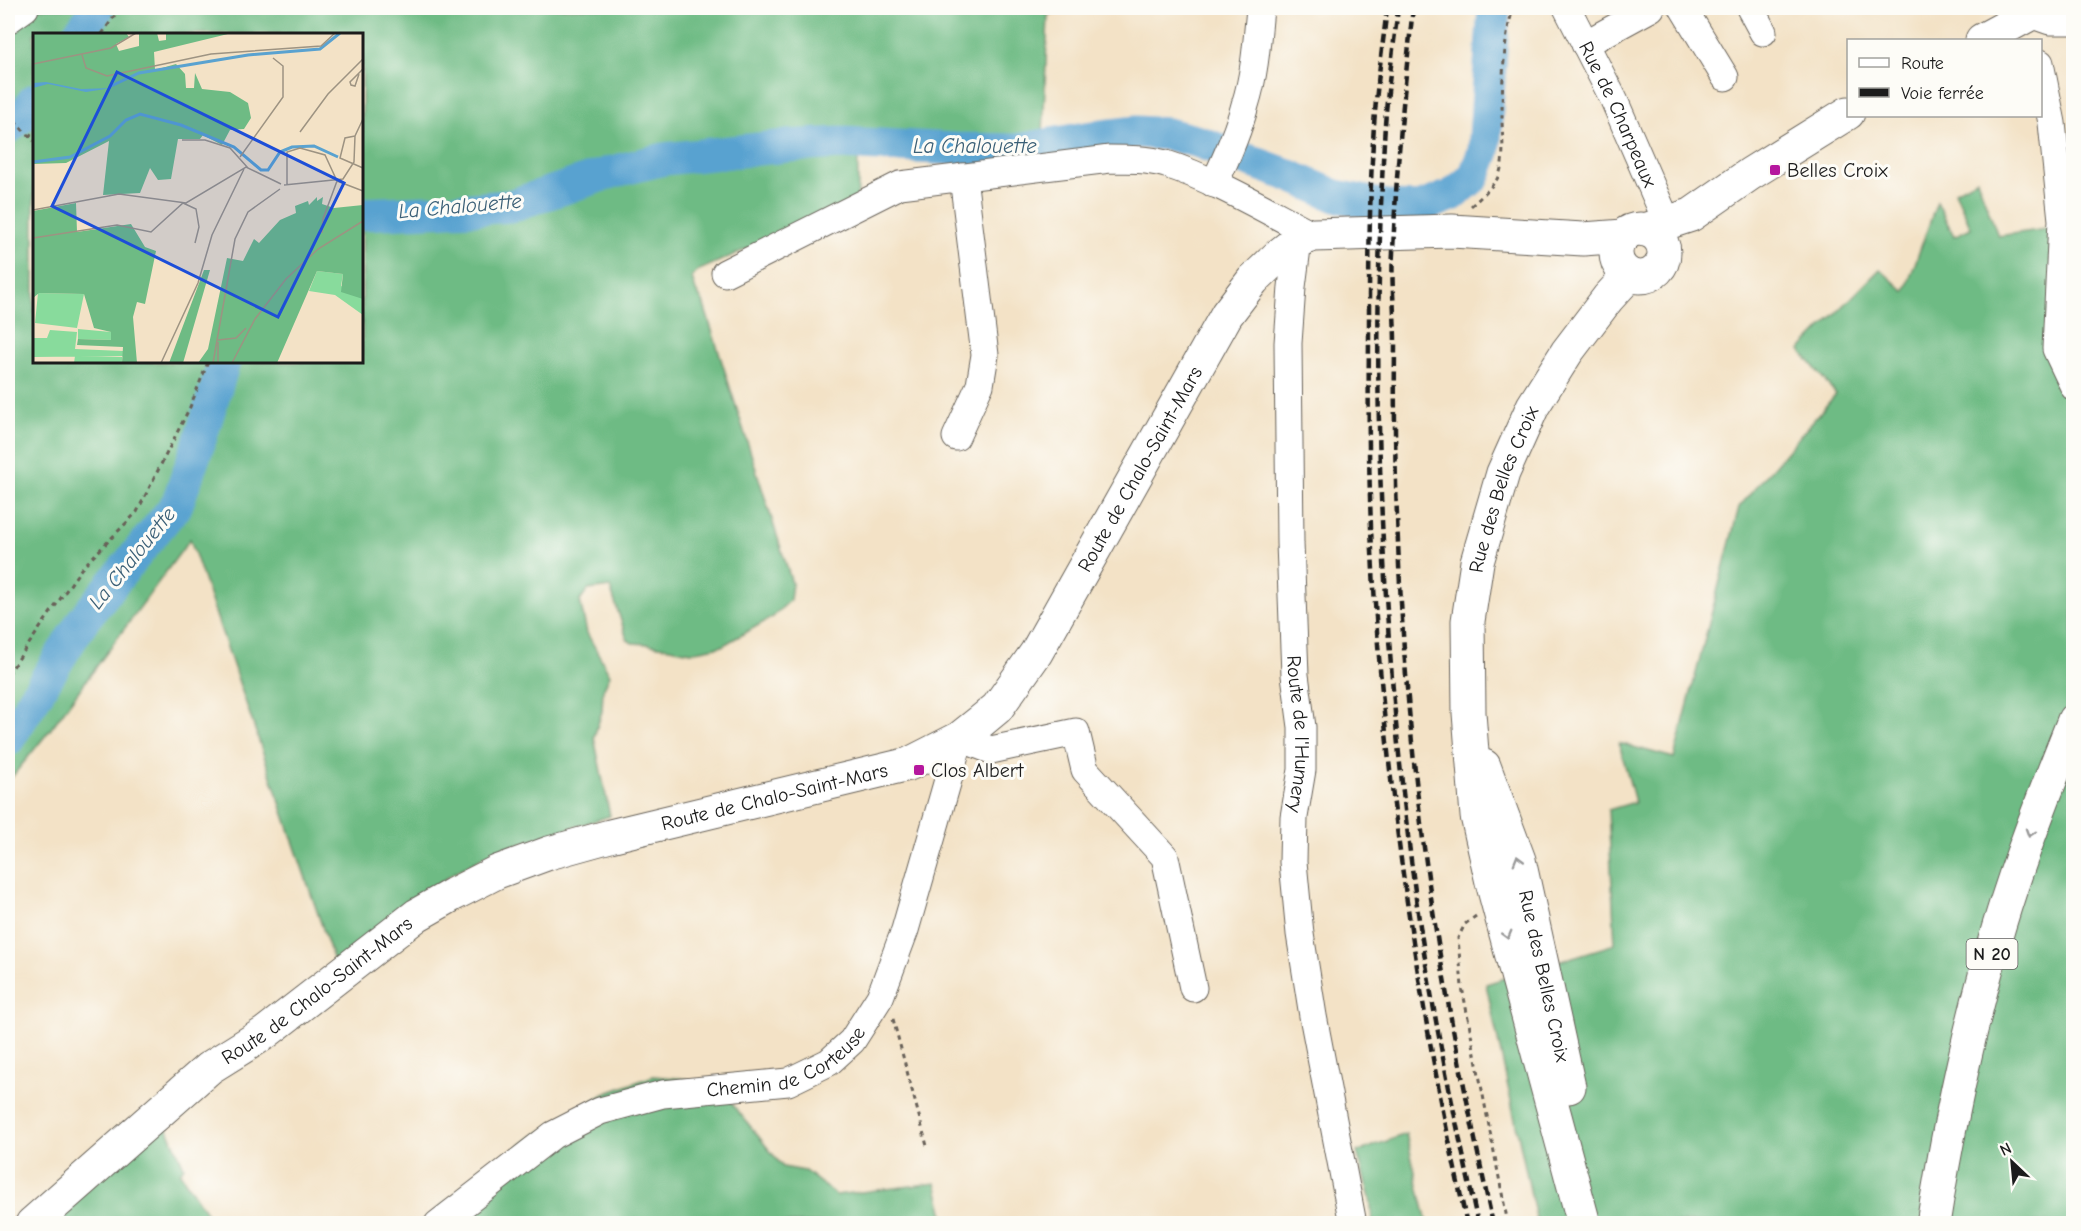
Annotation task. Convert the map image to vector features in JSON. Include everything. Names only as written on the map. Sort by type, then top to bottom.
[{"type":"main road","points":[[1984,39],[2033,17]]},
{"type":"main road","name":"Rue des Belles Croix","points":[[1584,1224],[1497,900],[1489,812],[1471,734],[1469,713],[1468,621],[1477,562],[1503,473],[1533,406],[1567,352],[1648,241],[1847,114]]},
{"type":"main road","points":[[1306,238],[1452,231],[1648,241]]},
{"type":"main road","name":"Route de Chalo-Saint-Mars","points":[[32,1224],[209,1068],[265,1033],[417,915],[454,894],[497,872],[549,853],[610,836],[909,764],[960,738],[997,708],[1036,653],[1227,314],[1253,280],[1279,255],[1306,238]]},
{"type":"main road","name":"N 20","points":[[1938,1217],[1963,1065],[1999,926],[2036,816],[2073,720]]},
{"type":"main road","name":"N 20","points":[[1938,1217],[2020,931],[2073,777]]},
{"type":"main road","name":"Rue des Belles Croix","points":[[1489,812],[1519,860],[1586,1162],[1604,1224]]},
{"type":"street","points":[[8,20],[26,8]]},
{"type":"street","points":[[1223,164],[1245,106],[1254,67],[1260,8]]},
{"type":"street","name":"Rue de Charpeaux","points":[[1567,8],[1614,100],[1648,241]]},
{"type":"street","points":[[1585,44],[1612,17],[1651,8]]},
{"type":"street","points":[[1683,8],[1725,77]]},
{"type":"street","points":[[1750,8],[1763,32]]},
{"type":"street","points":[[2033,17],[2050,21],[2073,21]]},
{"type":"street","points":[[2042,73],[2052,123],[2062,220],[2056,349],[2073,387]]},
{"type":"street","points":[[725,273],[900,185],[1110,159],[1166,164],[1223,164],[1306,238]]},
{"type":"street","points":[[956,437],[980,385],[985,355],[963,177]]},
{"type":"street","name":"Route de l'Humery","points":[[1306,238],[1292,287],[1288,343],[1294,663],[1302,727],[1302,770],[1294,817],[1293,862],[1300,934],[1313,1016],[1353,1224]]},
{"type":"street","points":[[960,738],[991,750],[1076,732],[1084,770],[1165,857],[1193,987]]},
{"type":"street","name":"Chemin de Corteuse","points":[[438,1224],[553,1135],[600,1111],[663,1095],[788,1082],[829,1062],[852,1041],[880,997],[905,930],[960,738]]},
{"type":"path","points":[[103,33],[120,8]]},
{"type":"path","points":[[1452,231],[1467,209],[1498,177],[1502,159],[1504,62],[1510,15],[1514,8]]},
{"type":"path","points":[[9,116],[33,140]]},
{"type":"path","points":[[29,137],[33,131]]},
{"type":"path","points":[[8,674],[81,569],[136,512],[190,407],[208,363]]},
{"type":"path","points":[[1497,900],[1465,924],[1458,938],[1462,987],[1508,1224]]},
{"type":"path","points":[[880,997],[894,1020],[927,1146]]},
{"type":"green space","points":[[8,8],[1067,8],[1048,15],[1042,157],[973,160],[858,156],[857,200],[697,271],[692,278],[703,302],[792,583],[790,600],[773,617],[722,646],[691,652],[632,643],[627,639],[610,587],[588,590],[580,601],[587,633],[610,675],[603,690],[602,711],[594,737],[610,816],[492,853],[452,874],[335,964],[190,539],[50,730],[8,782]]},
{"type":"green space","points":[[1977,179],[1998,236],[2073,225],[2073,1223],[1537,1223],[1486,984],[1615,944],[1608,810],[1635,802],[1619,743],[1674,758],[1739,507],[1836,394],[1800,350],[1880,269],[1905,292],[1937,202],[1954,236],[1971,228],[1955,191]]},
{"type":"green space","points":[[653,1076],[687,1079],[730,1101],[783,1167],[805,1171],[836,1195],[936,1183],[946,1223],[419,1224],[529,1139],[604,1094]]},
{"type":"green space","points":[[164,1120],[184,1167],[180,1173],[213,1223],[48,1224]]},
{"type":"green space","points":[[1406,1134],[1427,1223],[1373,1223],[1370,1198],[1357,1152]]},
{"type":"waterway","points":[[79,33],[98,8]]},
{"type":"waterway","name":"La Chalouette","points":[[363,214],[510,206],[612,172],[664,159],[787,146],[842,143],[1017,150],[1137,132],[1168,134],[1199,142],[1288,175],[1336,196],[1392,207],[1419,208],[1452,195],[1474,177],[1484,151],[1494,8]]},
{"type":"waterway","points":[[8,128],[24,115],[33,102]]},
{"type":"waterway","name":"La Chalouette","points":[[8,740],[83,620],[177,504],[224,363]]},
{"type":"railway","points":[[1387,8],[1375,108],[1370,216],[1369,438],[1375,603],[1389,760],[1409,915],[1435,1070],[1467,1224]]},
{"type":"railway","points":[[1398,8],[1385,125],[1378,330],[1382,517],[1387,611],[1394,704],[1421,933],[1443,1058],[1478,1224]]},
{"type":"railway","points":[[1413,8],[1398,161],[1393,264],[1396,482],[1402,619],[1413,755],[1436,933],[1493,1224]]},
{"type":"place","name":"Belles Croix","points":[[1775,170]]},
{"type":"place","name":"Clos Albert","points":[[919,770]]}]
